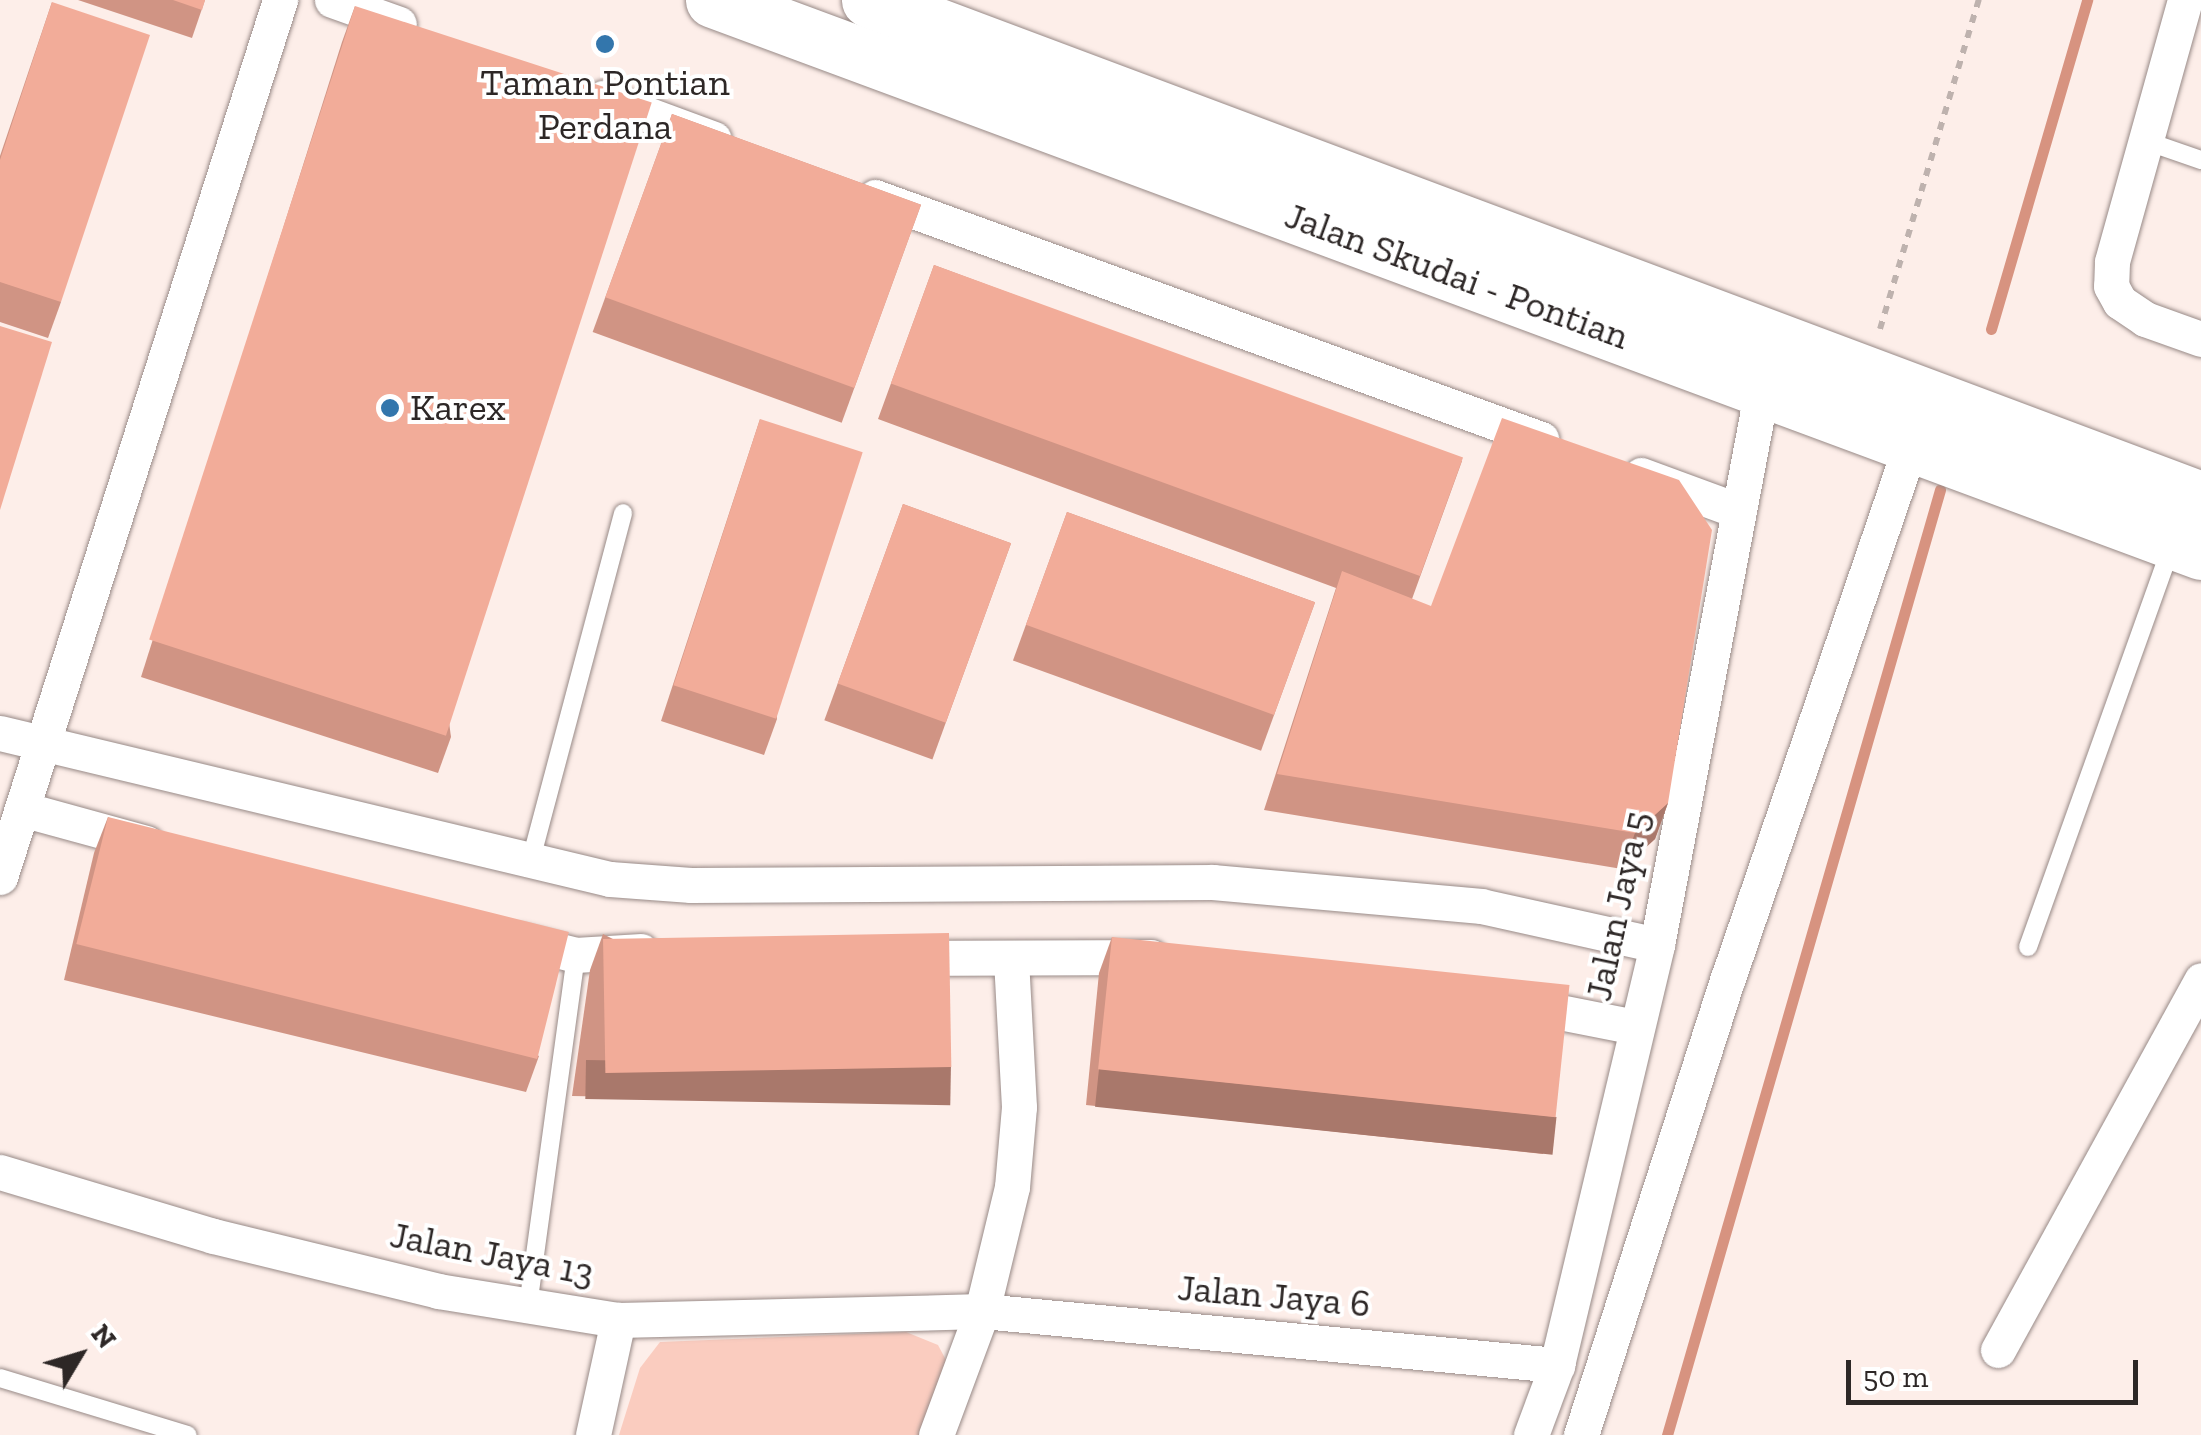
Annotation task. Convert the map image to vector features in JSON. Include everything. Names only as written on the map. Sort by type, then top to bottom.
[{"type":"highway","name":"Jalan Skudai - Pontian","points":[[713,0],[1911,444],[2192,531]]},
{"type":"highway","name":"Jalan Skudai - Pontian","points":[[870,0],[1866,374],[2192,531]]},
{"type":"street","points":[[0,877],[280,0]]},
{"type":"street","points":[[332,0],[426,34]]},
{"type":"street","points":[[2185,0],[2112,262],[2111,286],[2120,302],[2201,339]]},
{"type":"street","points":[[576,88],[745,150]]},
{"type":"street","points":[[839,184],[1570,450]]},
{"type":"street","name":"Jalan Jaya 5","points":[[1531,1435],[1557,1365],[1657,946],[1762,389]]},
{"type":"street","points":[[1581,1435],[1728,978],[1911,444]]},
{"type":"street","points":[[1608,463],[1739,511]]},
{"type":"street","points":[[0,732],[41,746],[530,863],[691,885],[1213,882],[1339,890],[1480,906],[1657,946]]},
{"type":"street","points":[[22,810],[172,850]]},
{"type":"street","points":[[494,935],[576,955],[684,952]]},
{"type":"street","points":[[876,957],[1011,961],[1186,956]]},
{"type":"street","points":[[936,1435],[982,1311],[1012,1187],[1019,1107],[1011,961]]},
{"type":"street","points":[[1998,1350],[2201,980]]},
{"type":"street","points":[[1488,997],[1636,1028]]},
{"type":"street","name":"Jalan Jaya 13","points":[[0,1172],[232,1241],[528,1306],[618,1320],[982,1311]]},
{"type":"street","name":"Jalan Jaya 6","points":[[982,1311],[1557,1365]]},
{"type":"street","points":[[593,1435],[618,1320]]},
{"type":"lane","points":[[2146,141],[2201,160]]},
{"type":"lane","points":[[530,863],[623,513]]},
{"type":"lane","points":[[2028,948],[2192,531]]},
{"type":"lane","points":[[528,1306],[576,955]]},
{"type":"lane","points":[[0,1378],[188,1435]]},
{"type":"path","points":[[1866,374],[1978,0]]},
{"type":"shaded area","points":[[906,1332],[938,1345],[947,1362],[921,1435],[619,1435],[640,1368],[660,1342]]},
{"type":"building","points":[[173,0],[205,0],[202,10]]},
{"type":"building","points":[[52,2],[150,35],[61,302],[0,282],[0,160]]},
{"type":"building","name":"Karex","points":[[355,6],[652,102],[446,736],[149,639]]},
{"type":"building","points":[[672,114],[921,205],[854,388],[605,297]]},
{"type":"building","points":[[934,265],[1463,458],[1420,576],[891,383]]},
{"type":"building","points":[[0,326],[52,342],[0,510]]},
{"type":"building","points":[[1502,418],[1679,480],[1712,530],[1668,803],[1635,833],[1277,774],[1342,571],[1431,606]]},
{"type":"building","points":[[760,419],[863,452],[776,719],[673,685]]},
{"type":"building","points":[[903,504],[1011,543],[946,723],[838,683]]},
{"type":"building","points":[[1067,512],[1315,602],[1274,715],[1026,625]]},
{"type":"building","points":[[108,817],[569,932],[537,1059],[76,944]]},
{"type":"building","points":[[949,933],[951,1067],[605,1073],[603,939]]},
{"type":"building","points":[[1112,937],[1569,985],[1556,1117],[1098,1069]]},
{"type":"waterway","points":[[1991,329],[2087,0]]},
{"type":"waterway","points":[[1667,1435],[1940,490]]},
{"type":"place","name":"Taman Pontian Perdana","points":[[605,44]]},
{"type":"place","name":"Karex","points":[[390,408]]}]
